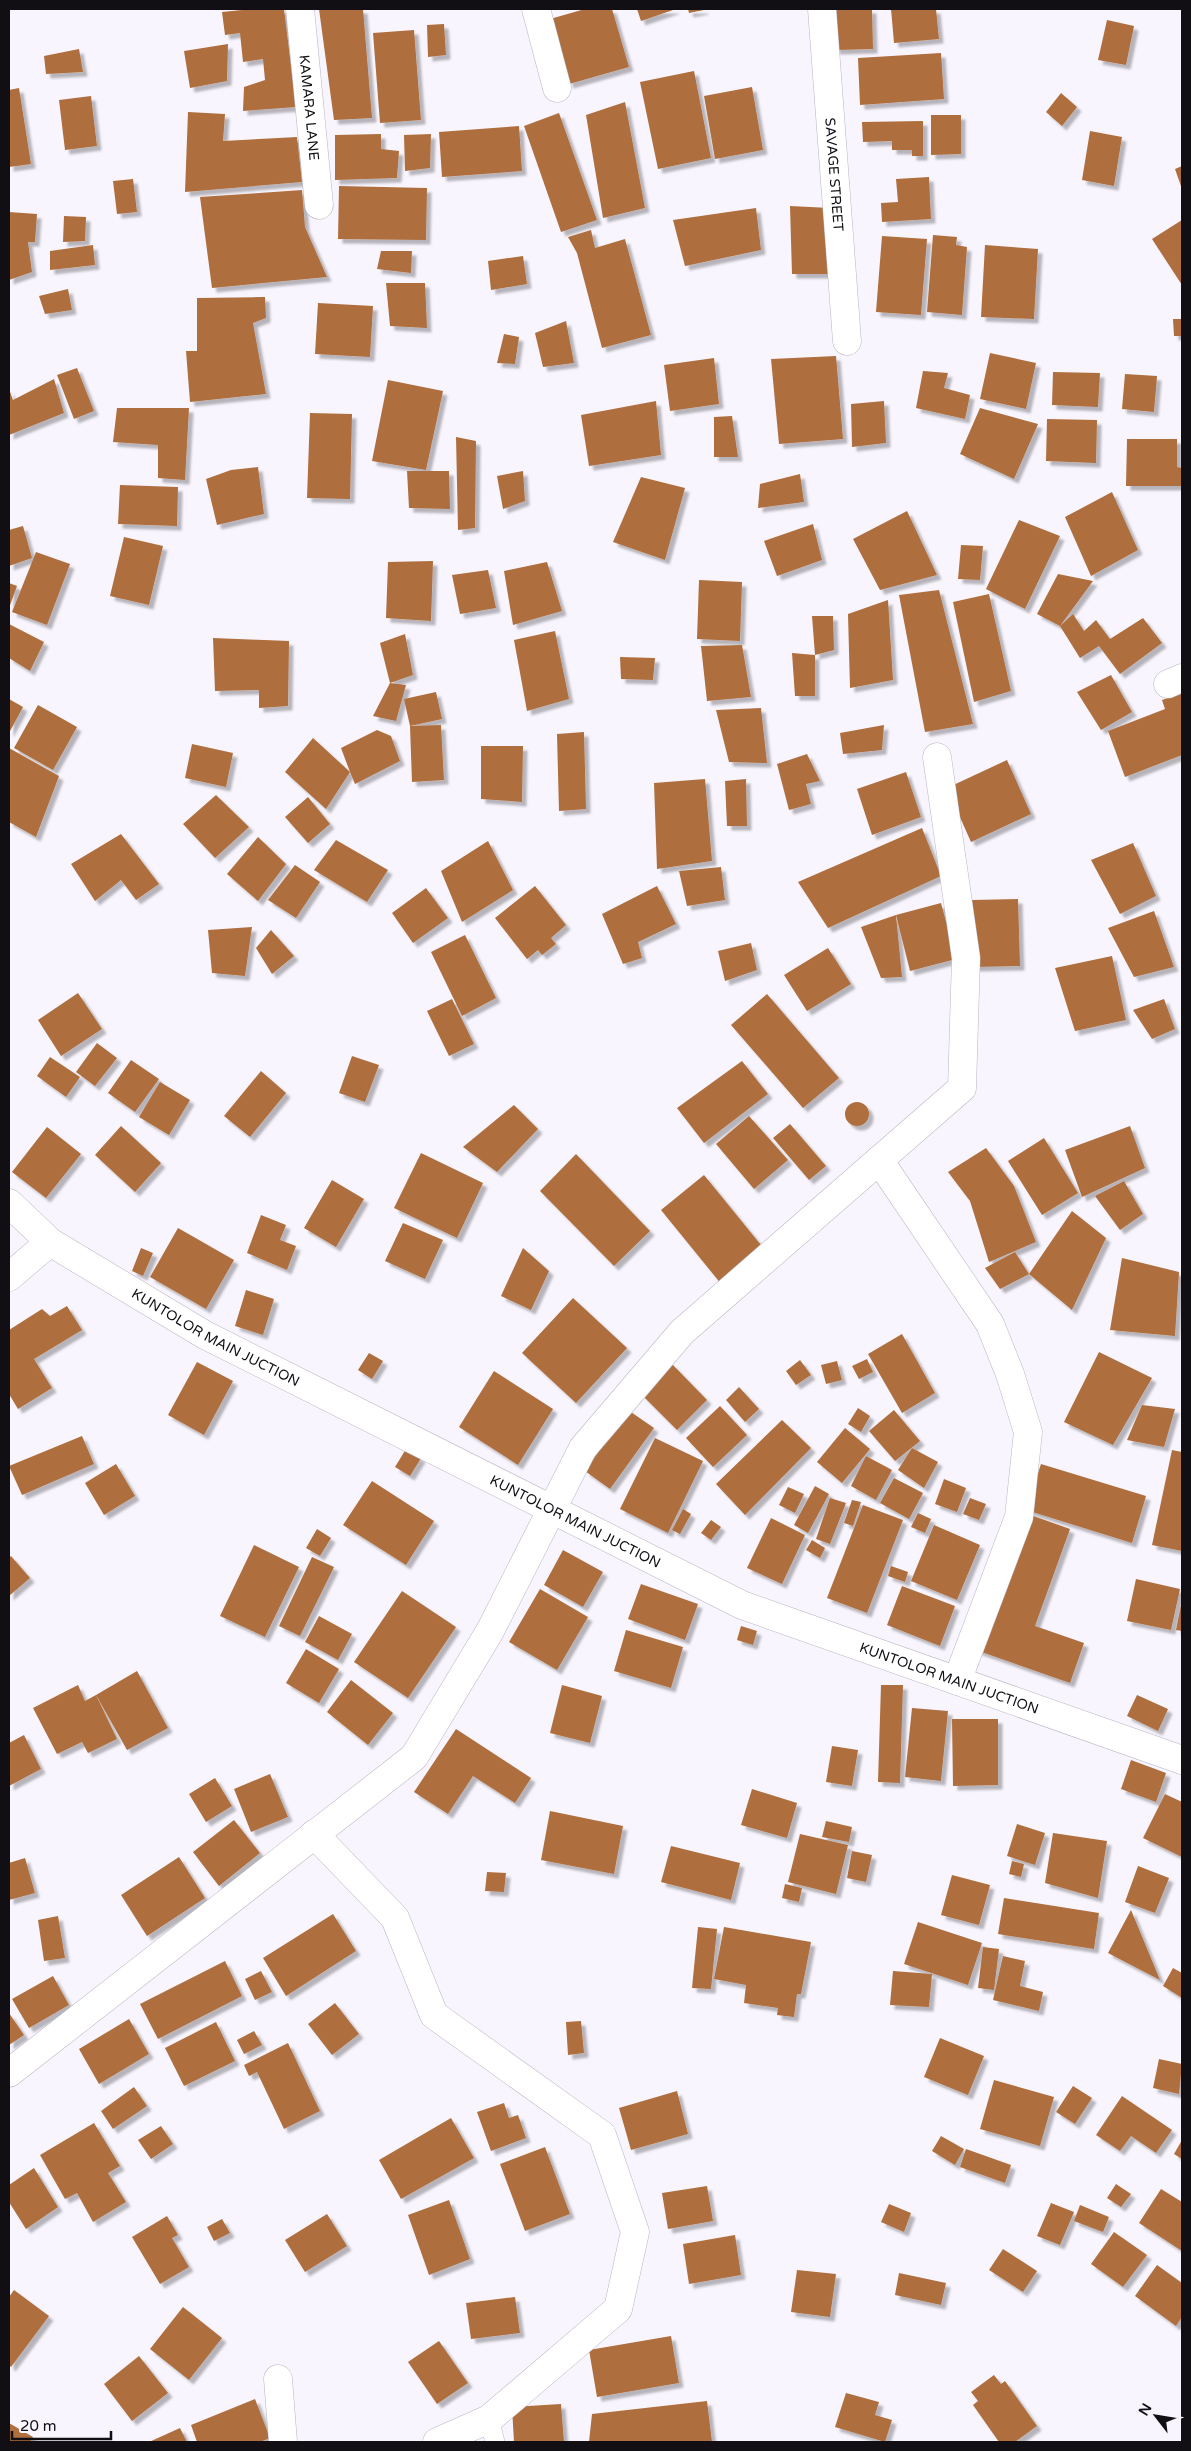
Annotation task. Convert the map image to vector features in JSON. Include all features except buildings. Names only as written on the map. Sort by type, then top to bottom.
[{"type":"street","name":"KAMARA LANE","points":[[300,9],[319,205]]},
{"type":"street","points":[[536,9],[557,88]]},
{"type":"street","name":"SAVAGE STREET","points":[[822,9],[847,341]]},
{"type":"street","points":[[9,2073],[414,1756],[490,1631],[583,1448],[682,1332],[962,1088],[966,958],[937,757]]},
{"type":"street","points":[[879,1160],[990,1324],[1010,1374],[1028,1432],[1019,1517],[957,1681]]},
{"type":"street","name":"KUNTOLOR MAIN JUCTION","points":[[9,1203],[50,1242],[205,1335],[742,1605],[1182,1760]]},
{"type":"street","points":[[9,1277],[50,1242]]},
{"type":"street","points":[[314,1834],[395,1918],[434,2015],[602,2135],[635,2232],[618,2309],[492,2431],[437,2442]]},
{"type":"street","points":[[278,2379],[283,2442]]}]
